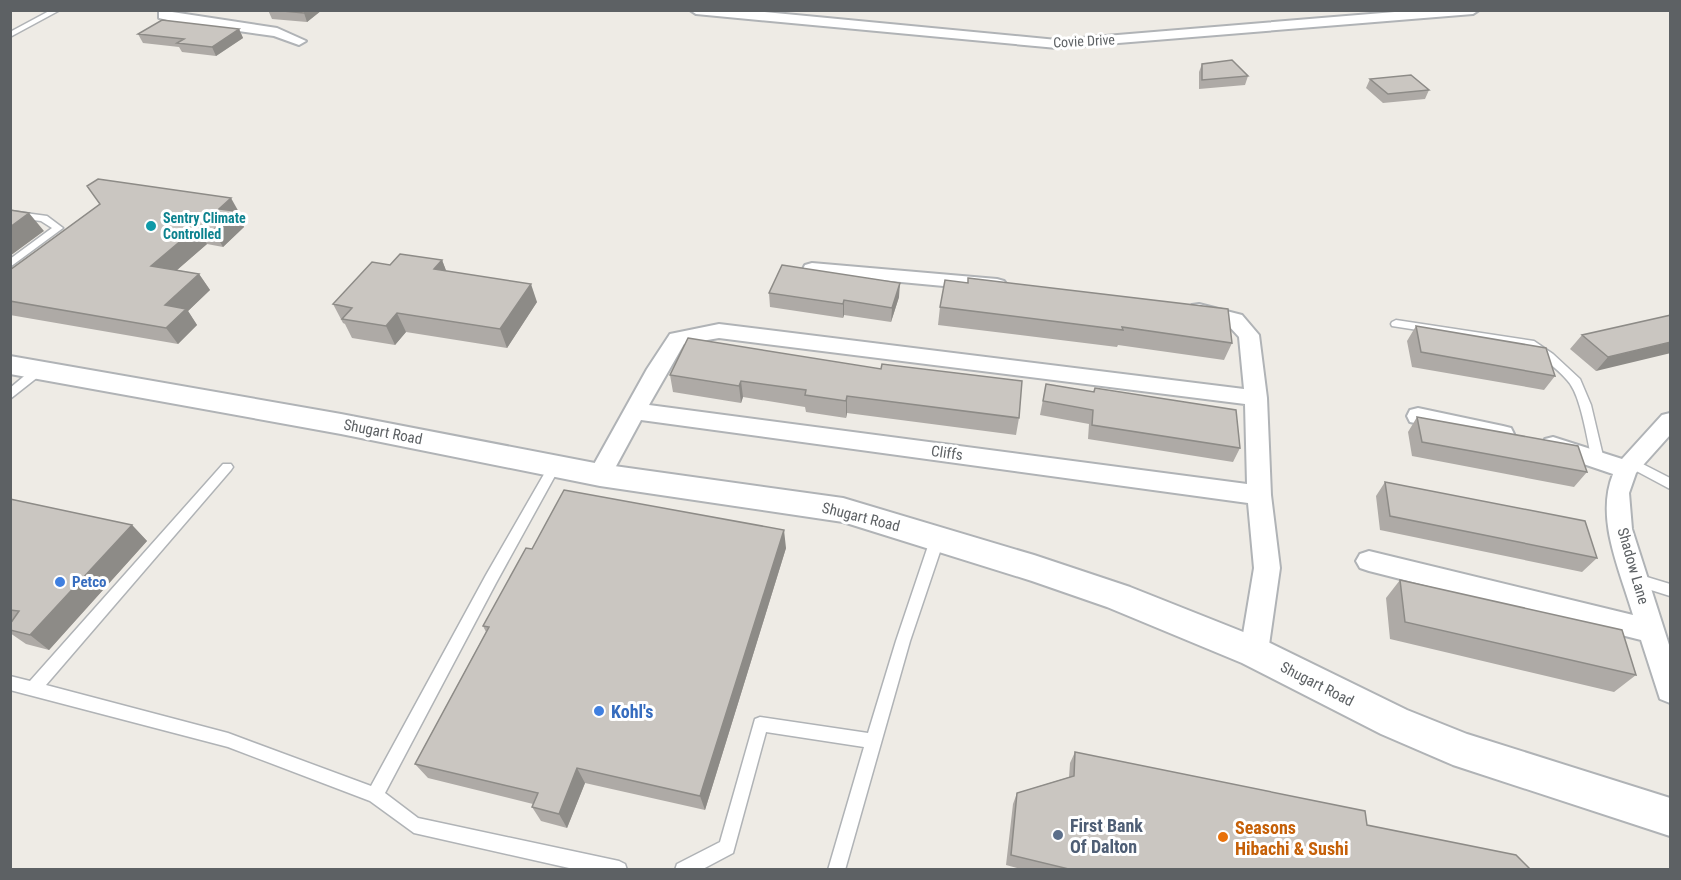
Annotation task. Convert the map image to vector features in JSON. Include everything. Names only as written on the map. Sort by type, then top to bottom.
[{"type":"street","points":[[166,10],[164,15],[175,18],[277,32],[299,40]]},
{"type":"street","name":"Covie Drive","points":[[696,10],[1057,44],[1473,10]]},
{"type":"street","points":[[812,269],[1021,287]]},
{"type":"street","points":[[1179,306],[1235,320],[1249,335],[1256,398],[1259,495],[1267,568],[1254,652]]},
{"type":"street","points":[[600,476],[657,369],[677,339],[719,331],[1256,398]]},
{"type":"street","name":"Shugart Road","points":[[25,368],[555,465],[600,476],[843,510],[938,537],[1118,597],[1254,652],[1394,723],[1466,752],[1671,817]]},
{"type":"street","name":"Cliffs","points":[[635,411],[1259,495]]},
{"type":"street","points":[[1418,416],[1532,440],[1598,460],[1629,466]]},
{"type":"street","name":"Shadow Lane","points":[[1671,421],[1629,466],[1617,493],[1620,529],[1671,690]]},
{"type":"street","points":[[1369,561],[1652,631]]},
{"type":"lane","points":[[10,35],[57,10]]},
{"type":"lane","points":[[10,214],[44,218],[58,228],[10,264]]},
{"type":"lane","points":[[1396,324],[1530,344],[1574,379],[1585,405],[1598,460]]},
{"type":"lane","points":[[10,395],[25,368]]},
{"type":"lane","points":[[375,795],[490,579],[555,465]]},
{"type":"lane","points":[[1629,466],[1671,484]]},
{"type":"lane","points":[[32,690],[227,467]]},
{"type":"lane","points":[[836,870],[903,641],[938,537]]},
{"type":"lane","points":[[1637,580],[1671,590]]},
{"type":"lane","points":[[10,683],[228,740],[375,795],[414,825],[619,870]]},
{"type":"lane","points":[[683,870],[727,847],[760,724],[873,741]]},
{"type":"building","points":[[272,10],[307,10],[304,13]]},
{"type":"building","points":[[162,20],[239,29],[212,47],[177,43],[184,39],[138,34]]},
{"type":"building","points":[[1232,60],[1248,76],[1202,80],[1202,64]]},
{"type":"building","points":[[1411,75],[1429,90],[1388,94],[1370,79]]},
{"type":"building","points":[[98,179],[231,198],[219,209],[235,211],[213,230],[196,228],[151,266],[199,274],[165,305],[186,309],[166,328],[10,301],[10,270],[100,204],[87,186]]},
{"type":"building","points":[[10,210],[29,213],[10,227]]},
{"type":"building","points":[[400,254],[442,260],[434,269],[531,284],[500,329],[397,313],[386,326],[342,319],[352,308],[333,304],[372,262],[390,265]]},
{"type":"building","points":[[782,265],[900,283],[892,308],[844,300],[843,304],[769,293]]},
{"type":"building","points":[[968,278],[1228,309],[1232,343],[1122,327],[1123,330],[940,307],[945,280],[968,283]]},
{"type":"building","points":[[1671,315],[1671,342],[1608,357],[1582,335]]},
{"type":"building","points":[[1416,326],[1546,348],[1555,376],[1421,352]]},
{"type":"building","points":[[688,338],[881,369],[882,364],[1022,381],[1019,418],[847,396],[846,401],[805,395],[806,390],[741,381],[739,386],[670,375]]},
{"type":"building","points":[[1046,384],[1094,392],[1095,388],[1236,410],[1240,448],[1092,425],[1093,410],[1043,401]]},
{"type":"building","points":[[1417,417],[1578,446],[1587,472],[1422,442]]},
{"type":"building","points":[[1385,482],[1585,521],[1597,558],[1390,516]]},
{"type":"building","name":"Kohl's","points":[[564,490],[784,530],[700,796],[577,768],[559,814],[532,807],[538,793],[415,764],[489,627],[483,626],[526,548],[532,549]]},
{"type":"building","name":"Petco","points":[[10,499],[132,525],[30,635],[10,630],[10,624],[19,611],[10,610]]},
{"type":"building","points":[[1400,580],[1622,630],[1636,675],[1405,622]]},
{"type":"building","points":[[1075,752],[1365,811],[1367,825],[1516,855],[1531,870],[1069,870],[1011,855],[1017,793],[1074,776]]},
{"type":"place","name":"Sentry Climate Controlled","points":[[151,226]]},
{"type":"place","name":"Petco","points":[[60,582]]},
{"type":"place","name":"Kohl's","points":[[599,711]]},
{"type":"place","name":"First Bank Of Dalton","points":[[1058,835]]},
{"type":"place","name":"Seasons Hibachi & Sushi","points":[[1223,837]]}]
